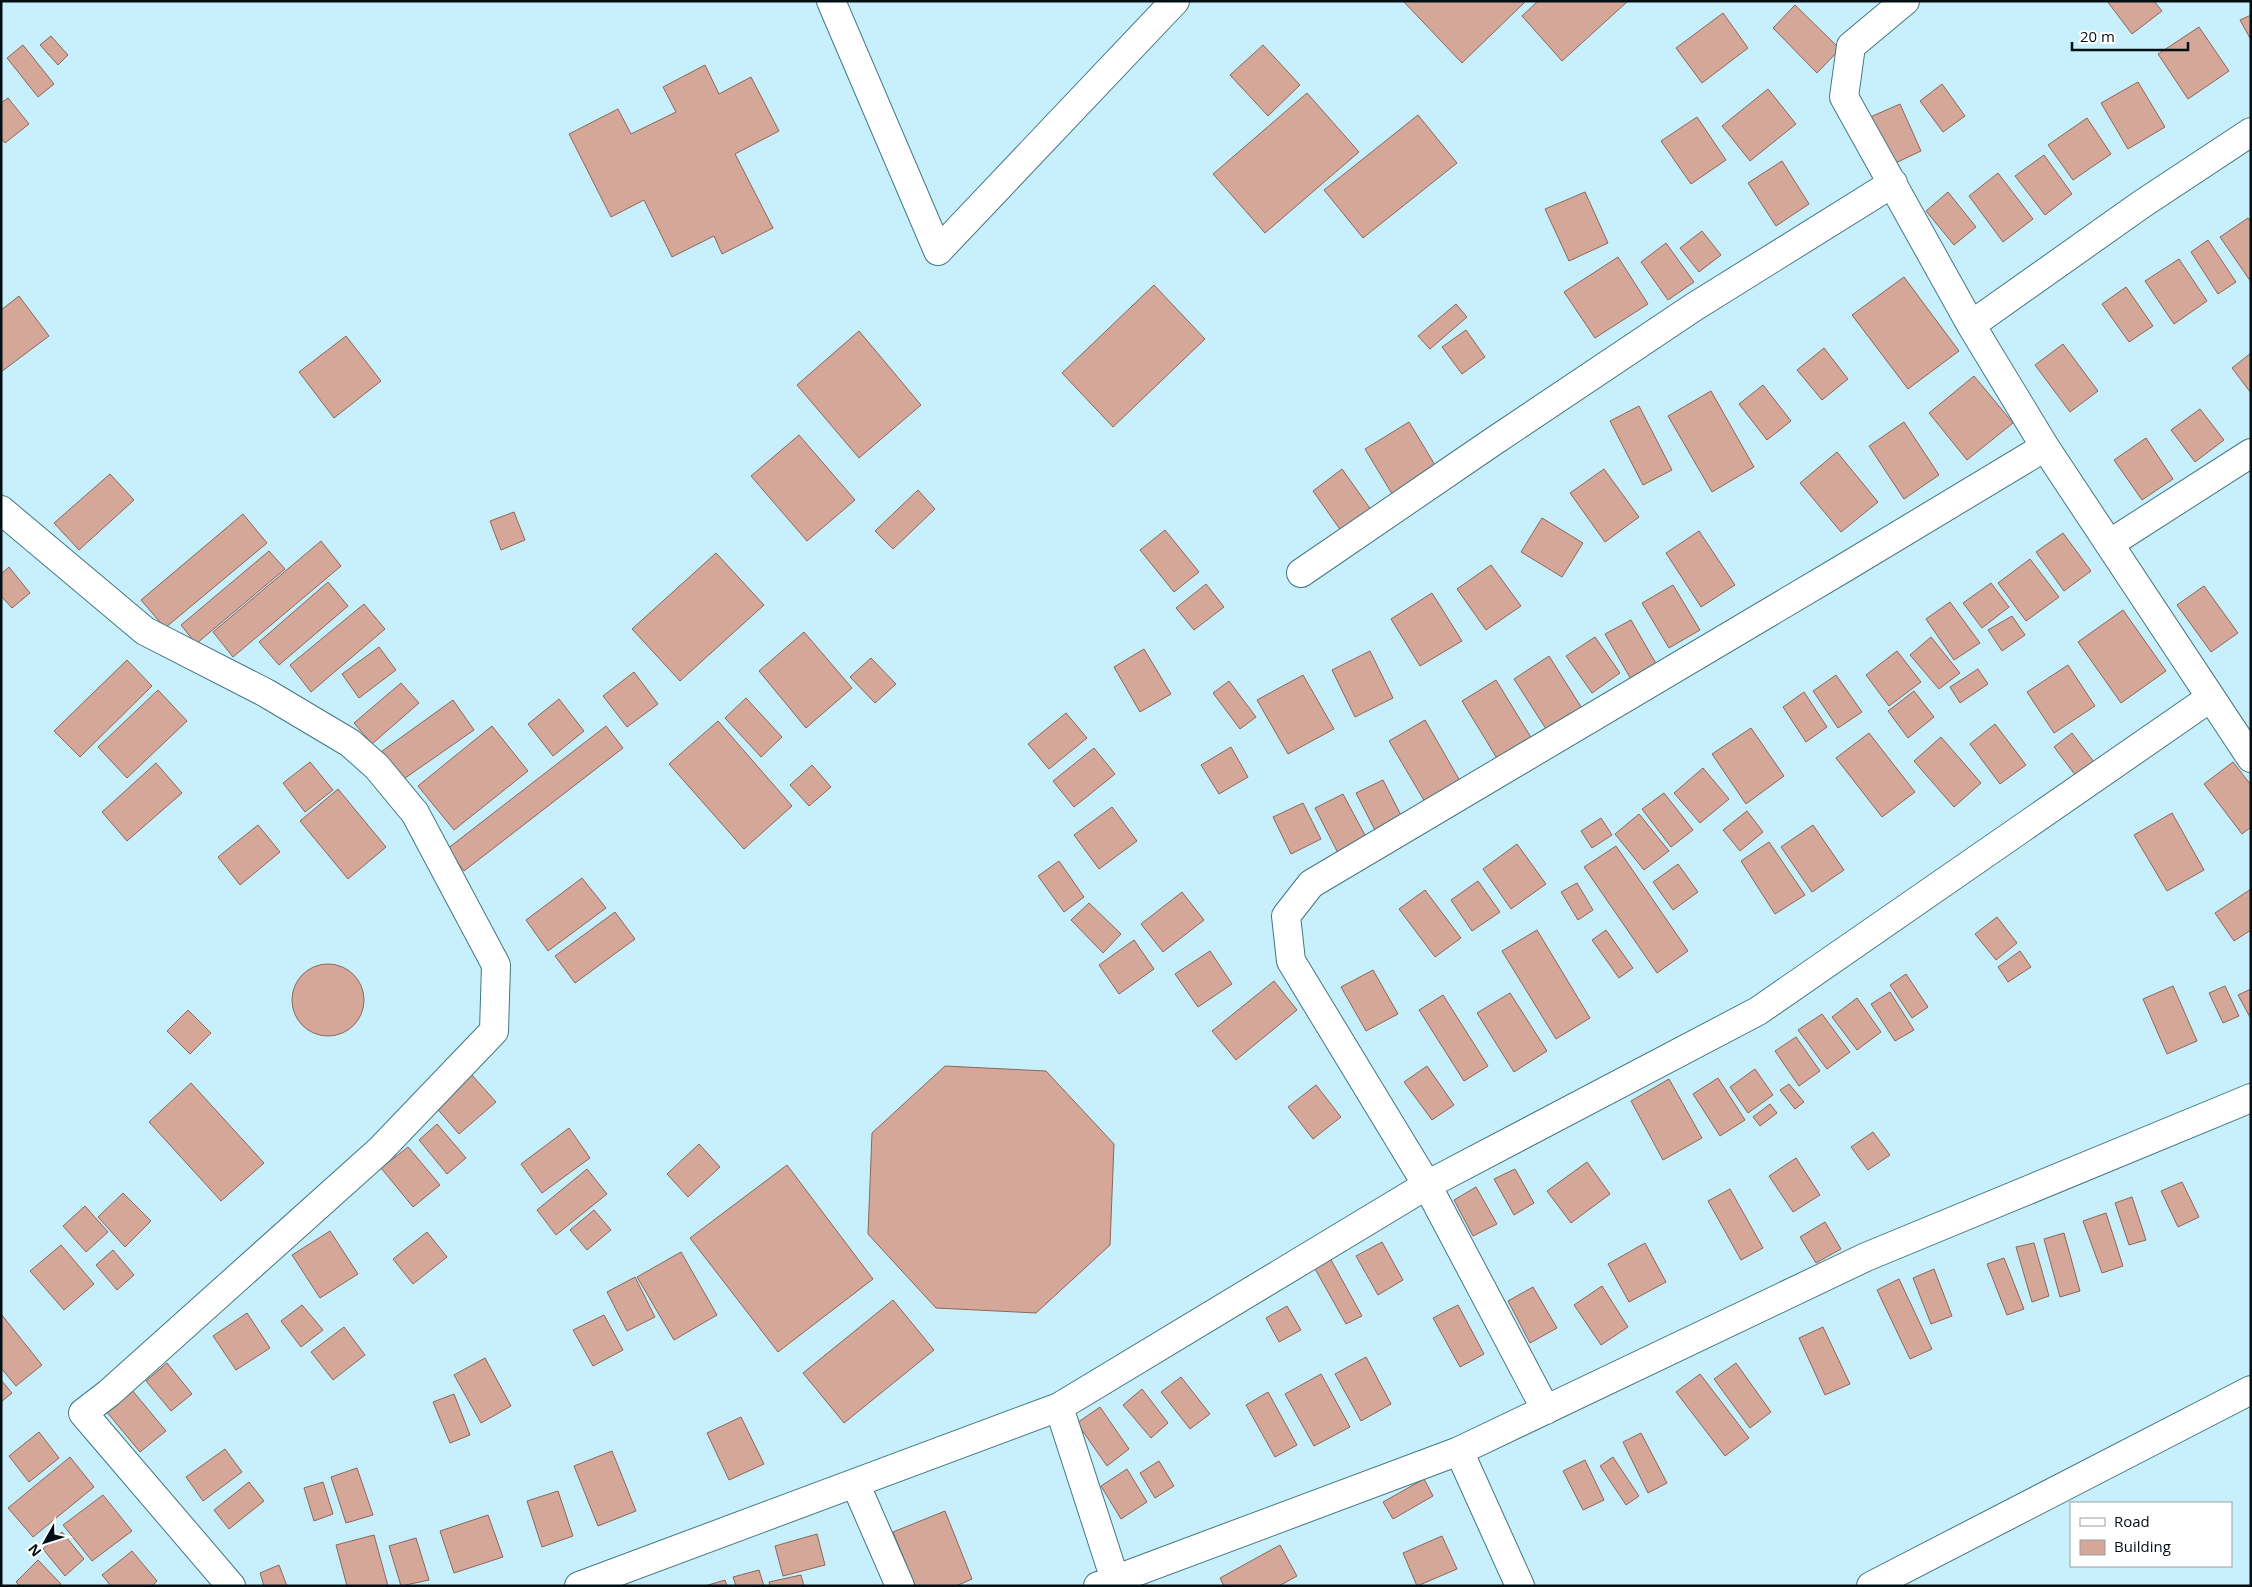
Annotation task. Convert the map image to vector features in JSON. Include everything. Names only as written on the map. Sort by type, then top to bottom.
[{"type":"street","points":[[831,1],[938,251],[1174,1]]},
{"type":"street","points":[[1904,1],[1851,46],[1844,97],[1971,324],[2045,447],[2251,758]]},
{"type":"street","points":[[1971,324],[2142,204],[2251,132]]},
{"type":"street","points":[[1301,573],[1694,307],[1893,183]]},
{"type":"street","points":[[1546,1410],[1427,1185],[1291,961],[1286,916],[1311,884],[2045,447]]},
{"type":"street","points":[[2109,544],[2251,453]]},
{"type":"street","points":[[1,510],[145,631],[266,693],[350,743],[376,767],[414,813],[496,966],[494,1031],[380,1150],[109,1393],[83,1413],[231,1586]]},
{"type":"street","points":[[579,1586],[1059,1407],[1427,1185],[1758,1011],[2210,698]]},
{"type":"street","points":[[1059,1407],[1109,1584],[1458,1451],[1866,1257],[2251,1098]]},
{"type":"street","points":[[1871,1586],[2251,1390]]},
{"type":"street","points":[[1458,1451],[1520,1586]]},
{"type":"street","points":[[856,1483],[900,1586]]},
{"type":"building","points":[[1403,1],[1526,1],[1462,63]]},
{"type":"building","points":[[1538,1],[1628,1],[1562,61],[1522,16]]},
{"type":"building","points":[[2107,1],[2154,1],[2162,11],[2132,34]]},
{"type":"building","points":[[1795,5],[1840,49],[1817,73],[1773,28]]},
{"type":"building","points":[[1723,13],[1748,48],[1702,83],[1676,48]]},
{"type":"building","points":[[2251,15],[2251,40],[2240,20]]},
{"type":"building","points":[[2199,27],[2229,71],[2188,99],[2158,54]]},
{"type":"building","points":[[51,36],[68,55],[58,65],[40,45]]},
{"type":"building","points":[[23,45],[54,84],[38,97],[7,58]]},
{"type":"building","points":[[1263,45],[1300,85],[1268,116],[1230,75]]},
{"type":"building","points":[[705,65],[719,94],[751,77],[779,131],[735,154],[773,228],[722,254],[714,236],[672,257],[644,200],[611,217],[569,134],[618,109],[631,134],[676,112],[663,87]]},
{"type":"building","points":[[2138,82],[2165,127],[2128,149],[2101,103]]},
{"type":"building","points":[[1942,84],[1965,116],[1943,132],[1920,101]]},
{"type":"building","points":[[1768,89],[1796,124],[1750,161],[1722,126]]},
{"type":"building","points":[[1307,93],[1359,152],[1265,233],[1213,174]]},
{"type":"building","points":[[8,98],[29,124],[5,143],[1,138],[1,103]]},
{"type":"building","points":[[1900,104],[1921,151],[1889,166],[1868,118]]},
{"type":"building","points":[[1418,115],[1457,163],[1363,238],[1324,190]]},
{"type":"building","points":[[1697,117],[1726,160],[1691,184],[1661,141]]},
{"type":"building","points":[[2087,118],[2111,154],[2073,180],[2048,145]]},
{"type":"building","points":[[2044,155],[2072,194],[2045,215],[2015,176]]},
{"type":"building","points":[[1782,161],[1809,204],[1776,226],[1748,183]]},
{"type":"building","points":[[1998,173],[2033,219],[2003,242],[1969,196]]},
{"type":"building","points":[[1585,192],[1608,243],[1569,261],[1545,209]]},
{"type":"building","points":[[1948,192],[1976,227],[1954,245],[1926,211]]},
{"type":"building","points":[[2248,218],[2251,222],[2251,282],[2220,237]]},
{"type":"building","points":[[1702,231],[1721,255],[1699,272],[1680,248]]},
{"type":"building","points":[[2208,240],[2236,282],[2218,294],[2191,252]]},
{"type":"building","points":[[1666,243],[1694,282],[1668,300],[1641,262]]},
{"type":"building","points":[[1618,257],[1648,304],[1595,338],[1564,292]]},
{"type":"building","points":[[2179,259],[2207,301],[2174,324],[2145,281]]},
{"type":"building","points":[[1904,277],[1959,351],[1908,389],[1852,315]]},
{"type":"building","points":[[1154,285],[1205,339],[1113,427],[1062,373]]},
{"type":"building","points":[[2126,287],[2153,326],[2129,342],[2102,304]]},
{"type":"building","points":[[19,296],[49,336],[1,372],[1,310]]},
{"type":"building","points":[[1456,304],[1467,317],[1430,349],[1418,336]]},
{"type":"building","points":[[1466,330],[1485,357],[1462,374],[1442,347]]},
{"type":"building","points":[[859,331],[921,405],[859,458],[797,385]]},
{"type":"building","points":[[346,336],[381,381],[334,418],[299,372]]},
{"type":"building","points":[[2063,344],[2098,391],[2070,412],[2035,365]]},
{"type":"building","points":[[1824,348],[1848,379],[1822,400],[1797,370]]},
{"type":"building","points":[[2251,353],[2251,393],[2232,368]]},
{"type":"building","points":[[1974,376],[2013,423],[1967,460],[1929,413]]},
{"type":"building","points":[[1763,385],[1791,421],[1767,440],[1739,404]]},
{"type":"building","points":[[1711,391],[1754,467],[1712,492],[1668,416]]},
{"type":"building","points":[[1639,406],[1672,470],[1643,485],[1610,421]]},
{"type":"building","points":[[2200,409],[2224,440],[2195,462],[2171,430]]},
{"type":"building","points":[[1409,422],[1438,470],[1394,497],[1365,449]]},
{"type":"building","points":[[1904,422],[1939,475],[1904,499],[1869,446]]},
{"type":"building","points":[[799,435],[855,500],[807,541],[751,476]]},
{"type":"building","points":[[2146,438],[2173,479],[2142,500],[2114,460]]},
{"type":"building","points":[[1837,452],[1878,502],[1841,532],[1800,483]]},
{"type":"building","points":[[1342,469],[1374,514],[1344,535],[1313,491]]},
{"type":"building","points":[[1604,469],[1639,517],[1605,542],[1570,493]]},
{"type":"building","points":[[110,474],[134,500],[79,550],[54,523]]},
{"type":"building","points":[[918,490],[935,509],[893,549],[875,531]]},
{"type":"building","points":[[514,512],[525,540],[501,550],[490,521]]},
{"type":"building","points":[[243,514],[267,543],[165,628],[141,600]]},
{"type":"building","points":[[1542,518],[1583,543],[1562,577],[1521,552]]},
{"type":"building","points":[[1165,530],[1199,572],[1174,592],[1140,550]]},
{"type":"building","points":[[1699,531],[1735,585],[1701,607],[1666,553]]},
{"type":"building","points":[[2063,533],[2091,571],[2064,591],[2036,552]]},
{"type":"building","points":[[321,541],[341,566],[233,657],[213,632]]},
{"type":"building","points":[[269,551],[285,569],[196,644],[181,625]]},
{"type":"building","points":[[716,553],[764,605],[680,681],[632,629]]},
{"type":"building","points":[[2030,559],[2059,597],[2026,621],[1998,583]]},
{"type":"building","points":[[1491,565],[1521,606],[1486,630],[1457,589]]},
{"type":"building","points":[[9,567],[30,593],[12,608],[1,596],[1,574]]},
{"type":"building","points":[[328,582],[348,606],[279,665],[259,642]]},
{"type":"building","points":[[1991,583],[2009,607],[1982,628],[1963,603]]},
{"type":"building","points":[[1206,584],[1224,607],[1194,630],[1176,608]]},
{"type":"building","points":[[1673,585],[1700,630],[1669,648],[1642,603]]},
{"type":"building","points":[[2204,586],[2238,633],[2211,652],[2177,605]]},
{"type":"building","points":[[1432,593],[1462,641],[1420,666],[1391,619]]},
{"type":"building","points":[[1950,602],[1980,643],[1954,660],[1926,619]]},
{"type":"building","points":[[364,604],[385,629],[311,692],[290,665]]},
{"type":"building","points":[[2123,610],[2166,671],[2121,703],[2078,642]]},
{"type":"building","points":[[2012,616],[2025,635],[2002,651],[1988,630]]},
{"type":"building","points":[[1631,620],[1658,667],[1632,681],[1605,634]]},
{"type":"building","points":[[804,632],[852,688],[806,728],[759,671]]},
{"type":"building","points":[[1595,637],[1620,673],[1592,693],[1566,656]]},
{"type":"building","points":[[1931,637],[1960,673],[1939,689],[1910,655]]},
{"type":"building","points":[[379,647],[396,670],[359,698],[342,674]]},
{"type":"building","points":[[1144,649],[1171,694],[1140,712],[1114,667]]},
{"type":"building","points":[[1370,651],[1393,698],[1355,717],[1332,670]]},
{"type":"building","points":[[1897,651],[1921,682],[1889,706],[1866,675]]},
{"type":"building","points":[[1549,656],[1583,710],[1548,732],[1514,679]]},
{"type":"building","points":[[871,658],[896,684],[875,703],[850,677]]},
{"type":"building","points":[[127,660],[152,686],[80,757],[54,731]]},
{"type":"building","points":[[2068,665],[2095,706],[2054,733],[2027,692]]},
{"type":"building","points":[[1978,669],[1988,684],[1960,703],[1950,687]]},
{"type":"building","points":[[634,672],[658,704],[627,727],[603,696]]},
{"type":"building","points":[[1303,675],[1334,729],[1288,754],[1257,700]]},
{"type":"building","points":[[1836,675],[1862,712],[1838,728],[1813,691]]},
{"type":"building","points":[[1496,680],[1532,739],[1498,760],[1462,701]]},
{"type":"building","points":[[1229,681],[1256,717],[1240,729],[1213,693]]},
{"type":"building","points":[[401,683],[419,703],[372,744],[354,723]]},
{"type":"building","points":[[158,690],[187,721],[127,778],[98,747]]},
{"type":"building","points":[[1914,691],[1934,717],[1908,738],[1888,711]]},
{"type":"building","points":[[1804,692],[1827,727],[1806,742],[1783,707]]},
{"type":"building","points":[[746,698],[782,737],[761,757],[725,718]]},
{"type":"building","points":[[559,699],[584,731],[553,756],[528,724]]},
{"type":"building","points":[[453,700],[474,730],[398,783],[378,754]]},
{"type":"building","points":[[1066,713],[1087,738],[1049,769],[1028,744]]},
{"type":"building","points":[[1425,720],[1460,781],[1425,802],[1389,741]]},
{"type":"building","points":[[718,721],[792,806],[744,849],[669,764]]},
{"type":"building","points":[[1995,724],[2026,765],[2000,784],[1970,744]]},
{"type":"building","points":[[492,726],[528,771],[454,830],[418,786]]},
{"type":"building","points":[[606,726],[623,748],[464,871],[447,849]]},
{"type":"building","points":[[1751,728],[1784,776],[1746,804],[1712,754]]},
{"type":"building","points":[[1869,733],[1915,792],[1882,817],[1836,758]]},
{"type":"building","points":[[2072,733],[2094,762],[2076,776],[2054,747]]},
{"type":"building","points":[[1941,737],[1981,783],[1954,807],[1914,761]]},
{"type":"building","points":[[1231,747],[1248,777],[1219,794],[1201,765]]},
{"type":"building","points":[[1094,748],[1115,774],[1074,807],[1053,781]]},
{"type":"building","points":[[310,762],[333,790],[305,812],[283,783]]},
{"type":"building","points":[[2233,762],[2251,785],[2251,827],[2242,834],[2204,784]]},
{"type":"building","points":[[156,763],[182,793],[127,841],[102,812]]},
{"type":"building","points":[[812,765],[831,787],[809,806],[790,785]]},
{"type":"building","points":[[1703,768],[1729,799],[1700,823],[1674,793]]},
{"type":"building","points":[[1383,780],[1407,827],[1380,840],[1356,793]]},
{"type":"building","points":[[338,789],[386,847],[348,879],[300,821]]},
{"type":"building","points":[[1664,793],[1693,830],[1671,847],[1642,809]]},
{"type":"building","points":[[1343,794],[1367,839],[1338,853],[1315,808]]},
{"type":"building","points":[[1303,803],[1321,839],[1291,854],[1273,817]]},
{"type":"building","points":[[1112,807],[1137,841],[1099,869],[1074,835]]},
{"type":"building","points":[[1747,811],[1763,832],[1740,851],[1723,830]]},
{"type":"building","points":[[2172,813],[2204,870],[2167,891],[2134,835]]},
{"type":"building","points":[[1639,814],[1669,851],[1644,870],[1615,834]]},
{"type":"building","points":[[1601,818],[1612,835],[1592,848],[1581,831]]},
{"type":"building","points":[[258,825],[280,852],[240,885],[218,857]]},
{"type":"building","points":[[1813,825],[1844,870],[1812,892],[1781,847]]},
{"type":"building","points":[[1769,842],[1805,895],[1775,914],[1741,861]]},
{"type":"building","points":[[1517,844],[1546,884],[1511,909],[1483,869]]},
{"type":"building","points":[[1616,846],[1688,951],[1657,973],[1584,867]]},
{"type":"building","points":[[1059,861],[1084,897],[1064,912],[1038,876]]},
{"type":"building","points":[[1678,864],[1698,892],[1673,910],[1653,882]]},
{"type":"building","points":[[582,878],[606,908],[548,951],[526,920]]},
{"type":"building","points":[[1478,881],[1500,912],[1472,931],[1451,900]]},
{"type":"building","points":[[1577,883],[1593,910],[1578,920],[1561,892]]},
{"type":"building","points":[[2251,889],[2251,930],[2234,941],[2215,913]]},
{"type":"building","points":[[1425,890],[1461,938],[1435,957],[1399,909]]},
{"type":"building","points":[[1182,892],[1204,920],[1163,952],[1141,924]]},
{"type":"building","points":[[1089,903],[1121,934],[1103,953],[1071,920]]},
{"type":"building","points":[[615,912],[635,939],[575,983],[555,956]]},
{"type":"building","points":[[1997,917],[2017,943],[1996,960],[1975,934]]},
{"type":"building","points":[[1537,930],[1590,1018],[1556,1039],[1502,951]]},
{"type":"building","points":[[1606,930],[1633,968],[1619,978],[1592,940]]},
{"type":"building","points":[[1134,940],[1154,969],[1119,994],[1099,965]]},
{"type":"building","points":[[1210,951],[1232,984],[1198,1007],[1175,974]]},
{"type":"building","points":[[2020,951],[2031,967],[2008,982],[1998,967]]},
{"type":"building","points":[[328,964],[348,970],[358,980],[364,1000],[358,1020],[348,1030],[328,1036],[308,1030],[298,1020],[292,1000],[298,980],[308,970]]},
{"type":"building","points":[[1373,970],[1398,1014],[1366,1031],[1341,987]]},
{"type":"building","points":[[1906,974],[1928,1007],[1912,1018],[1890,985]]},
{"type":"building","points":[[1274,981],[1297,1010],[1236,1060],[1212,1031]]},
{"type":"building","points":[[2173,986],[2197,1041],[2167,1054],[2143,999]]},
{"type":"building","points":[[2225,986],[2239,1016],[2223,1023],[2209,993]]},
{"type":"building","points":[[2251,989],[2251,1019],[2238,995]]},
{"type":"building","points":[[1890,992],[1914,1030],[1895,1041],[1871,1004]]},
{"type":"building","points":[[1510,993],[1547,1051],[1514,1072],[1477,1013]]},
{"type":"building","points":[[1443,995],[1488,1066],[1464,1081],[1419,1010]]},
{"type":"building","points":[[1857,998],[1881,1032],[1857,1050],[1832,1017]]},
{"type":"building","points":[[188,1010],[211,1033],[190,1054],[167,1031]]},
{"type":"building","points":[[1822,1014],[1850,1052],[1827,1069],[1798,1030]]},
{"type":"building","points":[[1796,1037],[1820,1071],[1799,1086],[1775,1051]]},
{"type":"building","points":[[945,1066],[1046,1071],[1114,1144],[1110,1245],[1036,1313],[936,1308],[868,1234],[872,1133]]},
{"type":"building","points":[[1427,1066],[1454,1105],[1432,1120],[1404,1082]]},
{"type":"building","points":[[1755,1069],[1773,1095],[1748,1113],[1730,1087]]},
{"type":"building","points":[[471,1074],[496,1102],[459,1134],[434,1105]]},
{"type":"building","points":[[1718,1078],[1745,1120],[1720,1136],[1693,1094]]},
{"type":"building","points":[[1669,1079],[1702,1138],[1663,1160],[1631,1101]]},
{"type":"building","points":[[191,1083],[264,1163],[221,1201],[149,1122]]},
{"type":"building","points":[[1789,1084],[1804,1102],[1795,1109],[1780,1090]]},
{"type":"building","points":[[1316,1085],[1341,1117],[1313,1139],[1288,1107]]},
{"type":"building","points":[[1770,1104],[1777,1113],[1760,1126],[1753,1117]]},
{"type":"building","points":[[437,1124],[466,1158],[447,1174],[419,1140]]},
{"type":"building","points":[[569,1128],[590,1158],[542,1193],[521,1164]]},
{"type":"building","points":[[1873,1132],[1890,1155],[1868,1170],[1851,1147]]},
{"type":"building","points":[[699,1144],[720,1167],[688,1197],[667,1174]]},
{"type":"building","points":[[408,1147],[440,1185],[413,1207],[381,1168]]},
{"type":"building","points":[[1796,1158],[1820,1195],[1793,1212],[1769,1176]]},
{"type":"building","points":[[1587,1162],[1610,1194],[1571,1223],[1547,1191]]},
{"type":"building","points":[[787,1165],[873,1279],[778,1352],[690,1238]]},
{"type":"building","points":[[587,1169],[607,1194],[556,1235],[537,1210]]},
{"type":"building","points":[[1515,1169],[1534,1203],[1514,1215],[1494,1179]]},
{"type":"building","points":[[2182,1182],[2199,1217],[2178,1227],[2161,1191]]},
{"type":"building","points":[[1476,1187],[1497,1224],[1473,1236],[1454,1200]]},
{"type":"building","points":[[1730,1189],[1763,1248],[1741,1260],[1708,1201]]},
{"type":"building","points":[[123,1193],[151,1221],[125,1247],[98,1217]]},
{"type":"building","points":[[2132,1197],[2146,1240],[2129,1245],[2115,1203]]},
{"type":"building","points":[[85,1206],[108,1232],[86,1252],[63,1226]]},
{"type":"building","points":[[594,1210],[611,1230],[587,1250],[570,1230]]},
{"type":"building","points":[[2106,1213],[2123,1266],[2102,1273],[2083,1221]]},
{"type":"building","points":[[1825,1222],[1841,1249],[1816,1263],[1800,1237]]},
{"type":"building","points":[[330,1231],[358,1274],[320,1298],[292,1255]]},
{"type":"building","points":[[427,1232],[447,1257],[413,1284],[393,1259]]},
{"type":"building","points":[[2064,1233],[2080,1291],[2060,1297],[2044,1239]]},
{"type":"building","points":[[1382,1242],[1403,1280],[1378,1295],[1356,1256]]},
{"type":"building","points":[[1645,1243],[1666,1282],[1629,1302],[1608,1264]]},
{"type":"building","points":[[2034,1243],[2049,1296],[2032,1302],[2016,1247]]},
{"type":"building","points":[[61,1245],[94,1284],[64,1310],[30,1271]]},
{"type":"building","points":[[113,1250],[134,1275],[117,1290],[96,1265]]},
{"type":"building","points":[[681,1252],[717,1315],[674,1340],[637,1277]]},
{"type":"building","points":[[1330,1258],[1362,1316],[1346,1324],[1314,1267]]},
{"type":"building","points":[[2004,1258],[2024,1309],[2007,1315],[1987,1264]]},
{"type":"building","points":[[1934,1269],[1952,1316],[1931,1324],[1913,1278]]},
{"type":"building","points":[[635,1277],[655,1317],[627,1331],[607,1292]]},
{"type":"building","points":[[1899,1279],[1932,1349],[1910,1359],[1877,1290]]},
{"type":"building","points":[[1602,1286],[1628,1327],[1601,1345],[1574,1305]]},
{"type":"building","points":[[1533,1287],[1557,1328],[1530,1343],[1508,1301]]},
{"type":"building","points":[[893,1300],[934,1350],[844,1423],[803,1373]]},
{"type":"building","points":[[302,1305],[323,1330],[301,1347],[281,1321]]},
{"type":"building","points":[[1458,1305],[1484,1354],[1460,1367],[1433,1318]]},
{"type":"building","points":[[1287,1306],[1301,1330],[1279,1342],[1266,1318]]},
{"type":"building","points":[[247,1313],[270,1348],[236,1370],[213,1336]]},
{"type":"building","points":[[1,1314],[42,1365],[16,1386],[1,1368]]},
{"type":"building","points":[[604,1315],[623,1350],[593,1366],[573,1330]]},
{"type":"building","points":[[344,1327],[365,1355],[333,1380],[311,1352]]},
{"type":"building","points":[[1823,1327],[1850,1384],[1825,1395],[1799,1338]]},
{"type":"building","points":[[1366,1357],[1391,1404],[1361,1421],[1335,1374]]},
{"type":"building","points":[[485,1358],[511,1406],[481,1423],[454,1375]]},
{"type":"building","points":[[167,1363],[192,1394],[171,1411],[146,1381]]},
{"type":"building","points":[[1736,1363],[1771,1412],[1750,1428],[1714,1379]]},
{"type":"building","points":[[1321,1374],[1350,1427],[1314,1446],[1285,1394]]},
{"type":"building","points":[[1700,1374],[1749,1438],[1725,1456],[1676,1392]]},
{"type":"building","points":[[1181,1377],[1210,1414],[1190,1429],[1161,1392]]},
{"type":"building","points":[[1,1380],[12,1393],[1,1402]]},
{"type":"building","points":[[127,1384],[166,1431],[140,1452],[101,1405]]},
{"type":"building","points":[[1142,1389],[1168,1423],[1151,1438],[1123,1405]]},
{"type":"building","points":[[1268,1392],[1297,1445],[1275,1457],[1246,1405]]},
{"type":"building","points":[[454,1394],[470,1435],[450,1443],[433,1402]]},
{"type":"building","points":[[1100,1407],[1129,1449],[1107,1466],[1077,1423]]},
{"type":"building","points":[[741,1417],[764,1464],[729,1480],[707,1433]]},
{"type":"building","points":[[39,1432],[59,1458],[29,1482],[9,1456]]},
{"type":"building","points":[[1641,1433],[1667,1483],[1648,1493],[1623,1442]]},
{"type":"building","points":[[225,1449],[242,1472],[203,1501],[186,1477]]},
{"type":"building","points":[[612,1451],[636,1511],[598,1526],[574,1466]]},
{"type":"building","points":[[70,1457],[94,1487],[33,1537],[8,1508]]},
{"type":"building","points":[[1613,1457],[1639,1496],[1626,1505],[1600,1466]]},
{"type":"building","points":[[1585,1460],[1604,1500],[1583,1510],[1563,1471]]},
{"type":"building","points":[[1159,1461],[1174,1486],[1155,1498],[1140,1473]]},
{"type":"building","points":[[357,1468],[373,1515],[346,1523],[331,1477]]},
{"type":"building","points":[[1127,1469],[1147,1502],[1121,1519],[1101,1486]]},
{"type":"building","points":[[1424,1479],[1433,1496],[1393,1519],[1383,1502]]},
{"type":"building","points":[[249,1482],[264,1501],[229,1529],[214,1510]]},
{"type":"building","points":[[323,1482],[333,1514],[314,1521],[304,1488]]},
{"type":"building","points":[[558,1491],[573,1536],[542,1547],[527,1501]]},
{"type":"building","points":[[103,1495],[132,1531],[92,1561],[63,1525]]},
{"type":"building","points":[[945,1511],[972,1579],[956,1586],[915,1586],[893,1532]]},
{"type":"building","points":[[488,1515],[503,1557],[454,1573],[440,1531]]},
{"type":"building","points":[[62,1532],[84,1559],[65,1576],[43,1549]]},
{"type":"building","points":[[817,1534],[825,1565],[783,1576],[775,1546]]},
{"type":"building","points":[[374,1535],[388,1586],[347,1586],[336,1545]]},
{"type":"building","points":[[1442,1536],[1457,1569],[1417,1586],[1403,1553]]},
{"type":"building","points":[[416,1538],[429,1580],[401,1586],[389,1546]]},
{"type":"building","points":[[1280,1545],[1297,1576],[1279,1586],[1224,1586],[1220,1578]]},
{"type":"building","points":[[132,1551],[157,1581],[152,1586],[111,1586],[102,1575]]},
{"type":"building","points":[[38,1560],[61,1584],[58,1586],[20,1586],[16,1582]]},
{"type":"building","points":[[279,1565],[287,1586],[264,1586],[260,1573]]},
{"type":"building","points":[[759,1570],[764,1586],[736,1586],[733,1577]]},
{"type":"building","points":[[801,1575],[804,1586],[770,1586],[769,1582]]},
{"type":"building","points":[[725,1580],[727,1586],[705,1586]]}]
